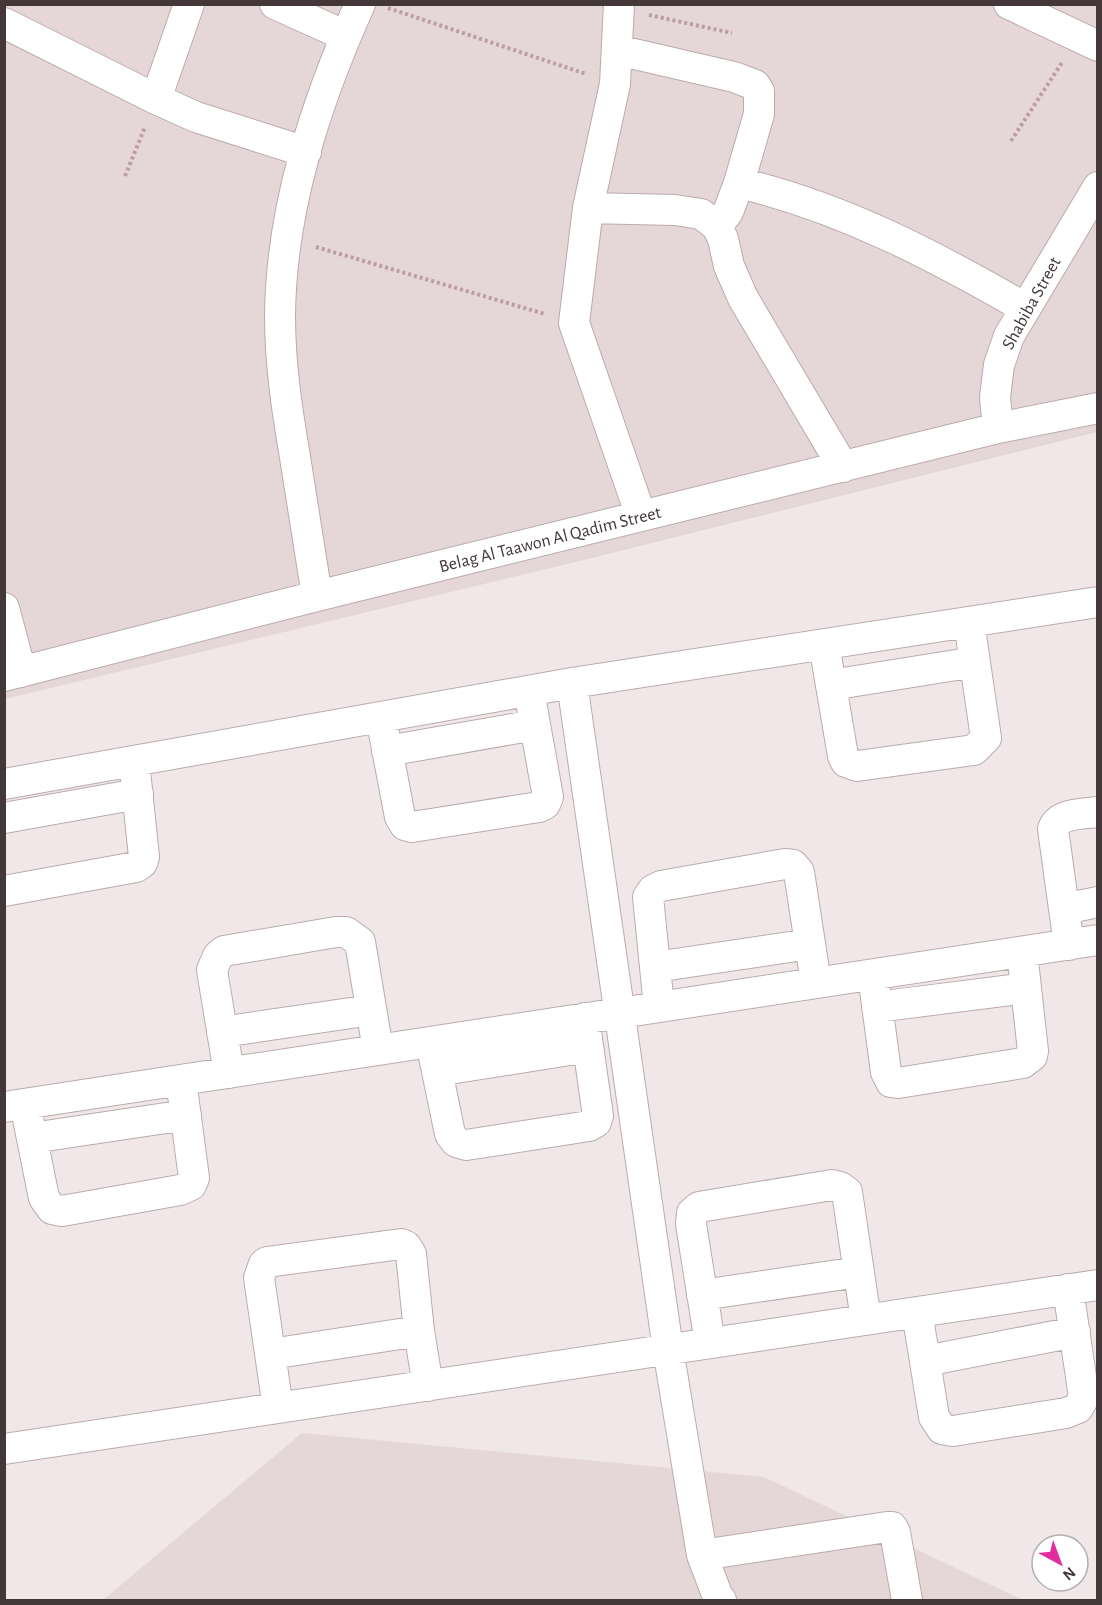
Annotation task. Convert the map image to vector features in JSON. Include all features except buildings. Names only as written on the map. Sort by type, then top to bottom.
[{"type":"street","points":[[156,99],[189,4]]},
{"type":"street","points":[[274,4],[346,36]]},
{"type":"street","points":[[317,596],[285,396],[280,317],[286,238],[294,195],[318,113],[360,4]]},
{"type":"street","points":[[1009,4],[1088,41]]},
{"type":"street","points":[[619,7],[615,84],[588,208],[574,322],[641,516]]},
{"type":"street","points":[[4,23],[196,117],[306,152]]},
{"type":"street","points":[[617,50],[735,77],[755,85],[759,91],[759,114],[739,183],[728,212],[717,226]]},
{"type":"street","points":[[739,183],[775,192],[877,229],[966,274],[1025,308]]},
{"type":"street","name":"Shabiba Street","points":[[998,428],[995,397],[999,365],[1009,336],[1098,187]]},
{"type":"street","points":[[588,208],[675,210],[701,214],[717,226],[723,239],[729,266],[743,298],[843,466]]},
{"type":"street","name":"Belag Al Taawon Al Qadim Street","points":[[13,674],[843,466],[998,428],[1098,408]]},
{"type":"street","points":[[4,784],[572,683],[1098,602]]},
{"type":"street","points":[[4,608],[13,674]]},
{"type":"street","points":[[824,644],[843,756],[846,762],[857,766],[974,750],[986,738],[969,622]]},
{"type":"street","points":[[831,685],[975,662]]},
{"type":"street","points":[[572,683],[668,1349],[702,1555],[721,1600]]},
{"type":"street","points":[[381,717],[400,817],[405,825],[412,827],[540,807],[548,798],[529,691]]},
{"type":"street","points":[[387,751],[535,725]]},
{"type":"street","points":[[4,891],[136,867],[142,863],[144,857],[134,760]]},
{"type":"street","points":[[4,818],[138,794]]},
{"type":"street","points":[[1069,945],[1053,829],[1055,822],[1061,818],[1098,812]]},
{"type":"street","points":[[659,1007],[648,897],[653,890],[661,886],[785,864],[793,865],[799,872],[816,983]]},
{"type":"street","points":[[1064,909],[1098,902]]},
{"type":"street","points":[[229,1073],[212,970],[218,956],[224,951],[336,932],[346,932],[360,942],[378,1050]]},
{"type":"street","points":[[437,1071],[586,1033],[621,1013],[1098,940]]},
{"type":"street","points":[[655,968],[810,944]]},
{"type":"street","points":[[873,975],[886,1072],[891,1082],[898,1083],[1023,1063],[1032,1056],[1022,952]]},
{"type":"street","points":[[877,1007],[1026,988]]},
{"type":"street","points":[[222,1032],[371,1010]]},
{"type":"street","points":[[181,1080],[194,1178],[191,1185],[180,1190],[62,1211],[52,1209],[44,1198],[32,1138],[15,1105],[431,1042],[586,1033]]},
{"type":"street","points":[[431,1042],[450,1134],[456,1142],[465,1145],[589,1126],[596,1122],[598,1116],[586,1033]]},
{"type":"street","points":[[32,1138],[186,1115]]},
{"type":"street","points":[[710,1343],[691,1224],[692,1213],[699,1207],[832,1185],[847,1192],[866,1320]]},
{"type":"street","points":[[278,1408],[259,1278],[267,1262],[401,1244],[406,1246],[411,1254],[419,1331],[428,1386]]},
{"type":"street","points":[[702,1295],[859,1272]]},
{"type":"street","points":[[4,1449],[1098,1285]]},
{"type":"street","points":[[917,1312],[934,1417],[942,1429],[953,1431],[1066,1413],[1078,1408],[1084,1396],[1068,1289]]},
{"type":"street","points":[[271,1354],[419,1331]]},
{"type":"street","points":[[925,1361],[1075,1332]]},
{"type":"street","points":[[702,1555],[892,1527],[896,1532],[907,1600]]},
{"type":"path","points":[[378,4],[615,84]]},
{"type":"path","points":[[619,7],[732,33]]},
{"type":"path","points":[[1011,141],[1088,41]]},
{"type":"path","points":[[125,176],[156,99]]},
{"type":"path","points":[[286,238],[574,322]]},
{"type":"shaded area","points":[[4,5],[1097,5],[1097,432],[592,558],[5,699]]},
{"type":"shaded area","points":[[302,1433],[764,1477],[1023,1600],[103,1600]]}]
